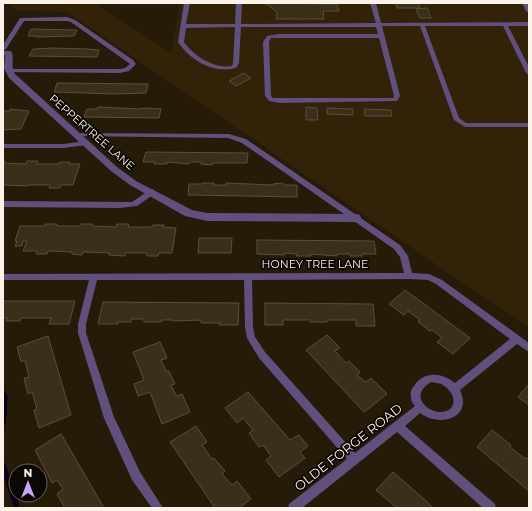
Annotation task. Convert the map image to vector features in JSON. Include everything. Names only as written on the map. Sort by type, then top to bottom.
[{"type":"street","points":[[3,53],[8,53],[9,55],[6,65],[8,71]]},
{"type":"street","name":"PEPPERTREE LANE","points":[[8,71],[84,143],[114,169],[133,182],[189,213],[207,217],[356,218]]},
{"type":"lane","points":[[187,3],[183,26],[182,42],[184,48],[213,67],[225,69],[234,67],[236,63],[239,3]]},
{"type":"lane","points":[[374,3],[397,96],[395,100],[280,101],[271,100],[268,96],[266,42],[269,37],[382,36]]},
{"type":"lane","points":[[525,3],[529,11]]},
{"type":"lane","points":[[3,49],[19,21],[22,19],[68,19],[109,44],[132,61],[133,64],[127,70],[120,71],[8,71]]},
{"type":"lane","points":[[505,24],[529,73]]},
{"type":"lane","points":[[183,26],[529,24]]},
{"type":"lane","points":[[422,25],[456,120],[465,125],[529,125]]},
{"type":"lane","points":[[77,135],[229,136],[237,138],[244,141],[397,247],[404,256],[408,276]]},
{"type":"lane","points":[[3,146],[58,146],[84,143]]},
{"type":"lane","points":[[3,204],[120,206],[134,204],[151,192]]},
{"type":"lane","points":[[94,276],[82,324],[82,333],[108,418],[136,476],[158,508]]},
{"type":"lane","points":[[248,276],[249,327],[251,338],[262,355],[354,460]]},
{"type":"lane","name":"HONEY TREE LANE","points":[[3,277],[429,277],[439,282],[516,340],[529,348]]},
{"type":"lane","points":[[454,389],[516,340]]},
{"type":"lane","name":"OLDE FORGE ROAD","points":[[430,378],[439,379],[448,383],[454,389],[458,397],[458,405],[454,412],[447,416],[438,417],[428,414],[420,408],[416,401],[415,393],[417,386],[430,378]]},
{"type":"lane","name":"OLDE FORGE ROAD","points":[[293,508],[420,408]]},
{"type":"lane","points":[[397,426],[491,508]]},
{"type":"shaded area","points":[[14,3],[95,3],[171,53],[180,3],[529,3],[529,328],[67,12],[20,11],[12,7]]},
{"type":"building","points":[[257,3],[338,4],[337,9],[339,9],[339,11],[323,11],[324,19],[276,19],[277,12],[267,4]]},
{"type":"building","points":[[396,3],[418,3],[420,8],[397,8]]},
{"type":"building","points":[[427,8],[431,18],[420,18],[416,9]]},
{"type":"building","points":[[31,29],[77,30],[74,36],[36,37],[37,36],[28,36]]},
{"type":"building","points":[[52,48],[99,50],[97,57],[29,56],[33,49]]},
{"type":"building","points":[[244,73],[251,78],[236,86],[229,81]]},
{"type":"building","points":[[57,83],[148,84],[146,93],[115,94],[54,92]]},
{"type":"building","points":[[98,107],[161,109],[159,118],[84,117],[87,109],[97,109]]},
{"type":"building","points":[[306,107],[317,108],[318,120],[306,120]]},
{"type":"building","points":[[327,108],[353,109],[353,115],[327,114]]},
{"type":"building","points":[[10,109],[29,111],[21,129],[3,130],[3,111],[10,111]]},
{"type":"building","points":[[364,109],[391,110],[392,116],[365,116]]},
{"type":"building","points":[[146,152],[248,153],[247,163],[213,163],[212,165],[201,164],[201,162],[190,162],[189,164],[167,162],[167,164],[154,164],[155,162],[143,162]]},
{"type":"building","points":[[3,161],[5,161],[4,163],[26,164],[27,161],[38,161],[37,164],[59,164],[60,162],[70,162],[70,164],[80,164],[73,185],[61,185],[60,188],[49,188],[50,185],[3,185]]},
{"type":"building","points":[[214,183],[214,185],[226,185],[226,183],[273,185],[282,183],[285,185],[297,185],[297,197],[188,195],[189,184]]},
{"type":"building","points":[[45,224],[57,224],[57,226],[80,226],[81,224],[93,224],[92,226],[116,227],[117,224],[129,224],[128,227],[152,227],[153,225],[164,225],[163,227],[176,228],[172,253],[159,253],[158,256],[147,256],[147,253],[125,253],[125,256],[109,255],[110,253],[83,252],[82,255],[72,254],[72,252],[48,251],[47,254],[36,254],[37,251],[23,251],[27,241],[23,241],[22,246],[15,246],[17,241],[15,241],[20,226],[45,226]]},
{"type":"building","points":[[199,238],[232,238],[231,253],[198,253]]},
{"type":"building","points":[[257,240],[374,241],[376,254],[362,254],[362,256],[350,256],[350,254],[337,254],[337,256],[311,254],[311,256],[296,256],[297,254],[284,253],[284,255],[257,254]]},
{"type":"building","points":[[405,290],[470,338],[453,354],[437,342],[442,338],[418,322],[420,320],[408,311],[404,315],[389,304]]},
{"type":"building","points":[[3,301],[75,301],[69,324],[49,324],[51,318],[21,318],[20,321],[6,321],[7,318],[3,318]]},
{"type":"building","points":[[103,302],[239,303],[238,325],[201,323],[201,320],[162,320],[161,322],[144,322],[144,319],[131,319],[131,322],[118,322],[118,324],[98,324]]},
{"type":"building","points":[[265,303],[373,304],[375,326],[356,326],[356,320],[327,320],[327,322],[310,322],[310,320],[283,320],[283,325],[265,325]]},
{"type":"building","points":[[327,335],[340,348],[335,351],[346,363],[349,361],[360,372],[357,375],[366,382],[371,378],[387,394],[364,412],[306,350]]},
{"type":"building","points":[[48,336],[71,415],[39,428],[34,410],[37,409],[32,392],[28,394],[24,378],[29,377],[25,360],[21,362],[17,347]]},
{"type":"building","points":[[160,342],[167,358],[161,360],[166,371],[169,371],[175,384],[171,385],[176,396],[182,394],[190,412],[162,424],[150,392],[138,396],[134,384],[144,380],[133,352]]},
{"type":"building","points":[[529,384],[529,405],[518,397]]},
{"type":"building","points":[[248,392],[290,440],[299,435],[308,446],[300,452],[305,458],[279,477],[266,460],[271,456],[263,445],[259,447],[249,433],[253,430],[243,418],[237,423],[225,408]]},
{"type":"building","points":[[196,426],[207,442],[202,445],[212,459],[214,458],[225,471],[222,474],[232,485],[237,481],[251,499],[239,508],[215,508],[170,442]]},
{"type":"building","points":[[492,430],[511,445],[510,447],[524,458],[529,459],[529,491],[477,447]]},
{"type":"building","points":[[61,434],[104,508],[65,508],[57,494],[63,489],[57,480],[52,483],[48,475],[48,463],[42,463],[35,450]]},
{"type":"building","points":[[393,472],[433,508],[397,508],[376,490]]},
{"type":"waterway","points":[[3,393],[5,397],[3,423]]},
{"type":"waterway","points":[[3,465],[17,508]]}]
